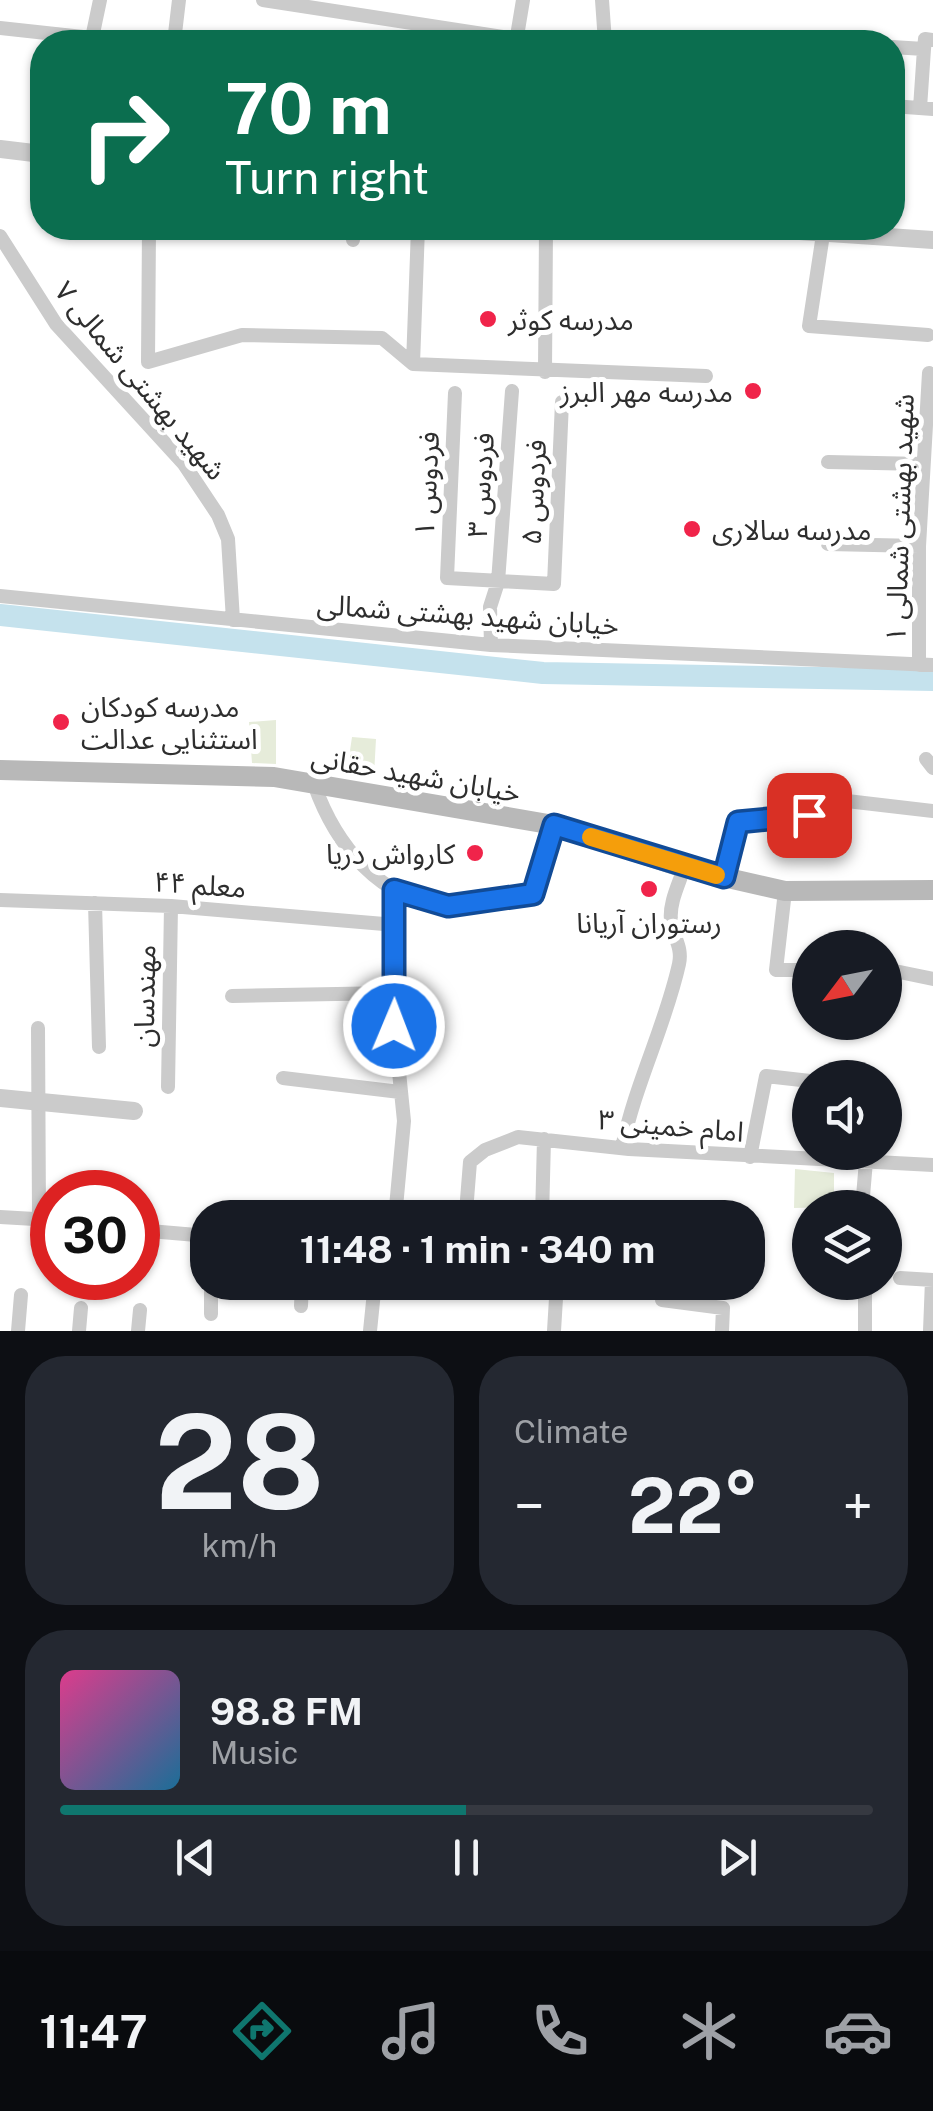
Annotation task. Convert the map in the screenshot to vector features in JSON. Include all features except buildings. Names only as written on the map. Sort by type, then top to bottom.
[{"type":"main road","name":"خیابان شهید حقانی","points":[[0,770],[274,777],[554,825],[684,868],[785,891],[933,890]]},
{"type":"street","points":[[96,30],[100,0]]},
{"type":"street","points":[[176,30],[180,0]]},
{"type":"street","points":[[262,0],[451,30]]},
{"type":"street","points":[[518,30],[522,0]]},
{"type":"street","points":[[602,0],[603,30]]},
{"type":"street","points":[[421,30],[422,25]]},
{"type":"street","points":[[0,28],[30,32]]},
{"type":"street","points":[[926,108],[928,44]]},
{"type":"street","points":[[0,149],[30,153]]},
{"type":"street","name":"شهید بهشتی شمالی ۷","points":[[0,236],[56,324],[184,464],[218,515],[228,539],[234,620]]},
{"type":"street","points":[[905,237],[933,240]]},
{"type":"street","points":[[150,240],[148,362],[242,335],[382,338],[413,364],[706,376]]},
{"type":"street","points":[[413,364],[418,240]]},
{"type":"street","points":[[545,372],[546,240]]},
{"type":"street","points":[[823,240],[810,326],[928,335]]},
{"type":"street","name":"شهید بهشتی شمالی ۱","points":[[926,665],[919,546],[929,373]]},
{"type":"street","name":"فردوس ۳","points":[[492,645],[490,607],[498,582],[512,391]]},
{"type":"street","name":"فردوس ۱","points":[[455,393],[447,578],[498,582]]},
{"type":"street","name":"فردوس ۵","points":[[498,582],[554,584],[562,402]]},
{"type":"street","points":[[828,462],[923,464]]},
{"type":"street","points":[[828,544],[919,546]]},
{"type":"street","name":"خیابان شهید بهشتی شمالی","points":[[0,596],[492,645],[926,665]]},
{"type":"street","points":[[314,784],[325,816],[351,854],[394,890],[448,906],[533,894],[554,825]]},
{"type":"street","points":[[847,801],[933,811]]},
{"type":"street","points":[[724,877],[738,822],[809,815]]},
{"type":"street","points":[[622,1148],[632,1098],[658,1034],[679,965],[681,948],[670,923],[684,868]]},
{"type":"street","points":[[394,890],[397,970],[392,994],[404,1120],[397,1200]]},
{"type":"street","points":[[785,891],[776,970],[792,970]]},
{"type":"street","name":"معلم ۴۴","points":[[0,900],[171,906],[396,925]]},
{"type":"street","points":[[95,903],[99,1047]]},
{"type":"street","name":"مهندسان","points":[[168,1086],[171,906]]},
{"type":"street","points":[[902,971],[933,978]]},
{"type":"street","points":[[232,996],[392,994]]},
{"type":"street","points":[[38,1028],[40,1170]]},
{"type":"street","points":[[750,1156],[766,1076],[792,1079]]},
{"type":"street","points":[[283,1078],[400,1092]]},
{"type":"street","points":[[0,1098],[134,1111]]},
{"type":"street","name":"امام خمینی ۳","points":[[467,1200],[470,1162],[485,1150],[518,1136],[622,1148],[792,1157]]},
{"type":"street","points":[[542,1200],[544,1138]]},
{"type":"street","name":"امام خمینی ۳","points":[[902,1163],[933,1166]]},
{"type":"street","points":[[0,1218],[30,1219]]},
{"type":"street","points":[[160,1232],[190,1234]]},
{"type":"street","points":[[902,1278],[932,1280],[930,1331]]},
{"type":"street","points":[[18,1331],[21,1295]]},
{"type":"street","points":[[211,1300],[211,1314]]},
{"type":"street","points":[[302,1300],[302,1306]]},
{"type":"street","points":[[370,1331],[373,1300]]},
{"type":"street","points":[[554,1331],[557,1300]]},
{"type":"street","points":[[662,1300],[723,1308],[722,1331]]},
{"type":"street","points":[[864,1300],[865,1331]]},
{"type":"street","points":[[78,1331],[81,1308]]},
{"type":"street","points":[[138,1331],[140,1310]]},
{"type":"green space","points":[[276,720],[276,764],[252,763],[249,722]]},
{"type":"green space","points":[[352,737],[376,739],[374,775],[347,771]]},
{"type":"green space","points":[[795,1170],[834,1173],[834,1190],[794,1190]]},
{"type":"waterway","points":[[0,615],[543,673],[933,680]]},
{"type":"slow traffic","points":[[591,837],[716,875]]},
{"type":"place","name":"مدرسه کوثر","points":[[488,319]]},
{"type":"place","name":"مدرسه مهر البرز","points":[[753,391]]},
{"type":"place","name":"مدرسه سالاری","points":[[692,529]]},
{"type":"place","name":"مدرسه کودکان استثنایی عدالت","points":[[61,722]]},
{"type":"place","name":"کارواش دریا","points":[[475,853]]},
{"type":"place","name":"رستوران آریانا","points":[[649,889]]},
{"type":"route","points":[[394,1026],[394,890],[448,906],[533,894],[554,825],[684,868],[724,877],[738,822],[809,815]]}]
